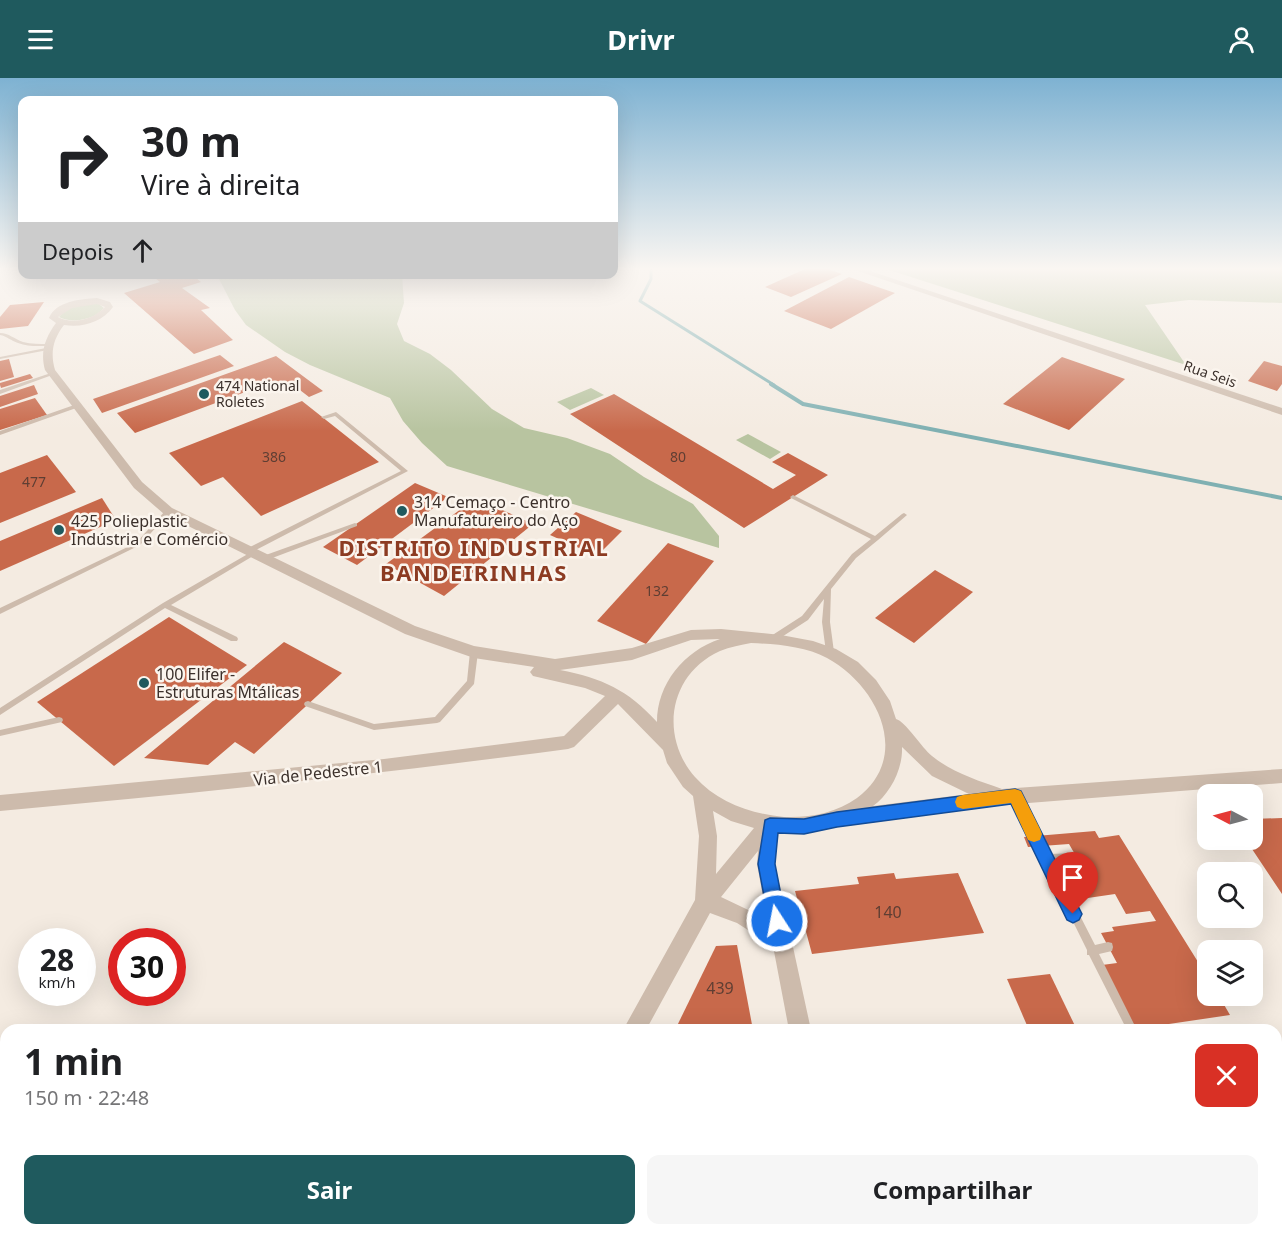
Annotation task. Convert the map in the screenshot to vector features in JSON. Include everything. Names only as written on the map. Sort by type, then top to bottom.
[{"type":"street","points":[[60,323],[54,330],[46,359],[53,374],[138,485],[168,511],[410,630],[474,652],[555,665],[576,664],[632,654],[691,635],[721,634],[774,638],[830,652],[850,664],[873,686],[904,740],[934,768],[971,788],[1009,796]]},
{"type":"street","name":"Rua Seis","points":[[1017,323],[1282,412]]},
{"type":"street","points":[[667,745],[663,713],[672,685],[692,661],[719,645],[752,638]]},
{"type":"street","points":[[511,659],[534,672],[587,682],[617,695],[629,704],[667,745],[680,771],[701,794],[732,814],[769,825],[804,827],[837,820],[1009,796],[1282,776]]},
{"type":"street","name":"Via de Pedestre 1","points":[[0,803],[185,787],[384,766],[568,742],[617,695]]},
{"type":"street","points":[[837,820],[863,806],[882,786],[893,762],[894,754],[895,737],[889,712]]},
{"type":"street","points":[[701,794],[708,836],[705,902]]},
{"type":"street","points":[[637,1024],[705,902],[769,825]]},
{"type":"street","points":[[769,825],[766,864],[799,1024]]},
{"type":"street","points":[[705,902],[728,906],[761,924],[780,939]]},
{"type":"lane","points":[[0,334],[6,334],[16,343],[48,347]]},
{"type":"lane","points":[[0,358],[48,347]]},
{"type":"lane","points":[[0,392],[53,374]]},
{"type":"lane","points":[[0,433],[77,406]]},
{"type":"lane","points":[[0,712],[165,605],[405,471],[336,414],[324,417]]},
{"type":"lane","points":[[793,497],[876,539]]},
{"type":"lane","points":[[0,611],[138,544],[168,511]]},
{"type":"lane","points":[[774,638],[805,618],[854,556],[904,515]]},
{"type":"lane","points":[[257,554],[355,525]]},
{"type":"lane","points":[[828,587],[826,622],[830,652]]},
{"type":"lane","points":[[165,605],[234,639]]},
{"type":"lane","points":[[308,704],[374,727],[437,720],[471,682],[474,652]]},
{"type":"lane","points":[[0,733],[59,720]]},
{"type":"lane","points":[[1009,796],[1046,859],[1129,1024]]},
{"type":"lane","points":[[1046,859],[1077,857]]},
{"type":"lane","points":[[1091,951],[1108,947]]},
{"type":"green space","points":[[245,323],[397,323],[404,341],[430,354],[451,370],[492,409],[524,428],[567,438],[610,454],[644,477],[693,504],[719,536],[719,548],[447,466],[403,421],[390,398],[310,365],[285,352]]},
{"type":"green space","points":[[1055,323],[1157,323],[1186,365]]},
{"type":"green space","points":[[591,388],[604,395],[570,410],[557,402]]},
{"type":"green space","points":[[748,434],[781,452],[770,459],[736,440]]},
{"type":"building","points":[[0,323],[30,323],[28,326],[0,329]]},
{"type":"building","points":[[158,323],[215,323],[233,340],[194,354]]},
{"type":"building","points":[[815,323],[842,323],[831,329]]},
{"type":"building","points":[[220,355],[234,366],[102,413],[93,399]]},
{"type":"building","name":"474 National Roletes","points":[[276,356],[323,391],[309,397],[296,387],[283,391],[272,382],[135,433],[117,413]]},
{"type":"building","points":[[1062,357],[1125,379],[1069,430],[1003,404]]},
{"type":"building","points":[[9,359],[14,377],[0,381],[0,361]]},
{"type":"building","points":[[1264,361],[1282,366],[1282,384],[1277,391],[1248,381]]},
{"type":"building","points":[[30,374],[33,378],[1,388],[0,383]]},
{"type":"building","points":[[34,385],[38,394],[0,407],[0,396]]},
{"type":"building","points":[[614,394],[773,489],[796,475],[772,462],[788,453],[828,475],[744,528],[570,414]]},
{"type":"building","points":[[35,398],[47,415],[0,430],[0,409]]},
{"type":"building","points":[[302,401],[379,462],[261,516],[223,477],[201,486],[169,453]]},
{"type":"building","points":[[47,455],[76,492],[0,523],[0,473]]},
{"type":"building","name":"314 Cemaço - Centro Manufatureiro do Aço","points":[[415,483],[448,497],[357,565],[323,547]]},
{"type":"building","name":"425 Polieplastic Indústria e Comércio","points":[[102,498],[116,520],[0,571],[0,541]]},
{"type":"building","points":[[476,498],[533,524],[444,596],[386,564]]},
{"type":"building","points":[[576,512],[622,531],[597,556],[550,535]]},
{"type":"building","points":[[668,543],[714,561],[646,644],[597,621]]},
{"type":"building","points":[[935,570],[973,592],[914,643],[875,618]]},
{"type":"building","name":"100 Elifer - Estruturas Mtálicas","points":[[169,617],[247,665],[114,766],[37,702]]},
{"type":"building","points":[[284,642],[342,673],[254,754],[235,742],[208,765],[144,758]]},
{"type":"building","points":[[1282,818],[1282,894],[1263,862],[1253,850],[1263,850],[1263,819]]},
{"type":"building","points":[[1095,831],[1099,838],[1119,835],[1197,960],[1197,1006],[1225,1006],[1230,1015],[1169,1024],[1132,1024],[1102,965],[1117,963],[1101,933],[1114,931],[1112,927],[1156,921],[1150,911],[1126,914],[1115,894],[1081,899],[1066,872],[1084,870],[1069,844],[1028,847],[1024,837]]},
{"type":"building","points":[[894,873],[896,879],[958,873],[984,933],[812,954],[795,891],[859,884],[857,877]]},
{"type":"building","points":[[737,945],[752,1024],[678,1024],[716,946]]},
{"type":"building","points":[[1050,974],[1074,1024],[1026,1024],[1007,979]]},
{"type":"waterway","points":[[675,323],[774,385]]},
{"type":"waterway","points":[[771,384],[803,404],[1282,498]]},
{"type":"slow traffic","points":[[963,802],[1015,796],[1034,834]]},
{"type":"place","name":"474 National Roletes","points":[[204,394]]},
{"type":"place","name":"314 Cemaço - Centro Manufatureiro do Aço","points":[[402,511]]},
{"type":"place","name":"425 Polieplastic Indústria e Comércio","points":[[59,530]]},
{"type":"place","name":"100 Elifer - Estruturas Mtálicas","points":[[144,683]]},
{"type":"district","name":"DISTRITO INDUSTRIAL BANDEIRINHAS","points":[[474,560]]},
{"type":"route","points":[[777,921],[766,864],[770,825],[804,827],[837,820],[1015,796],[1073,914]]}]
